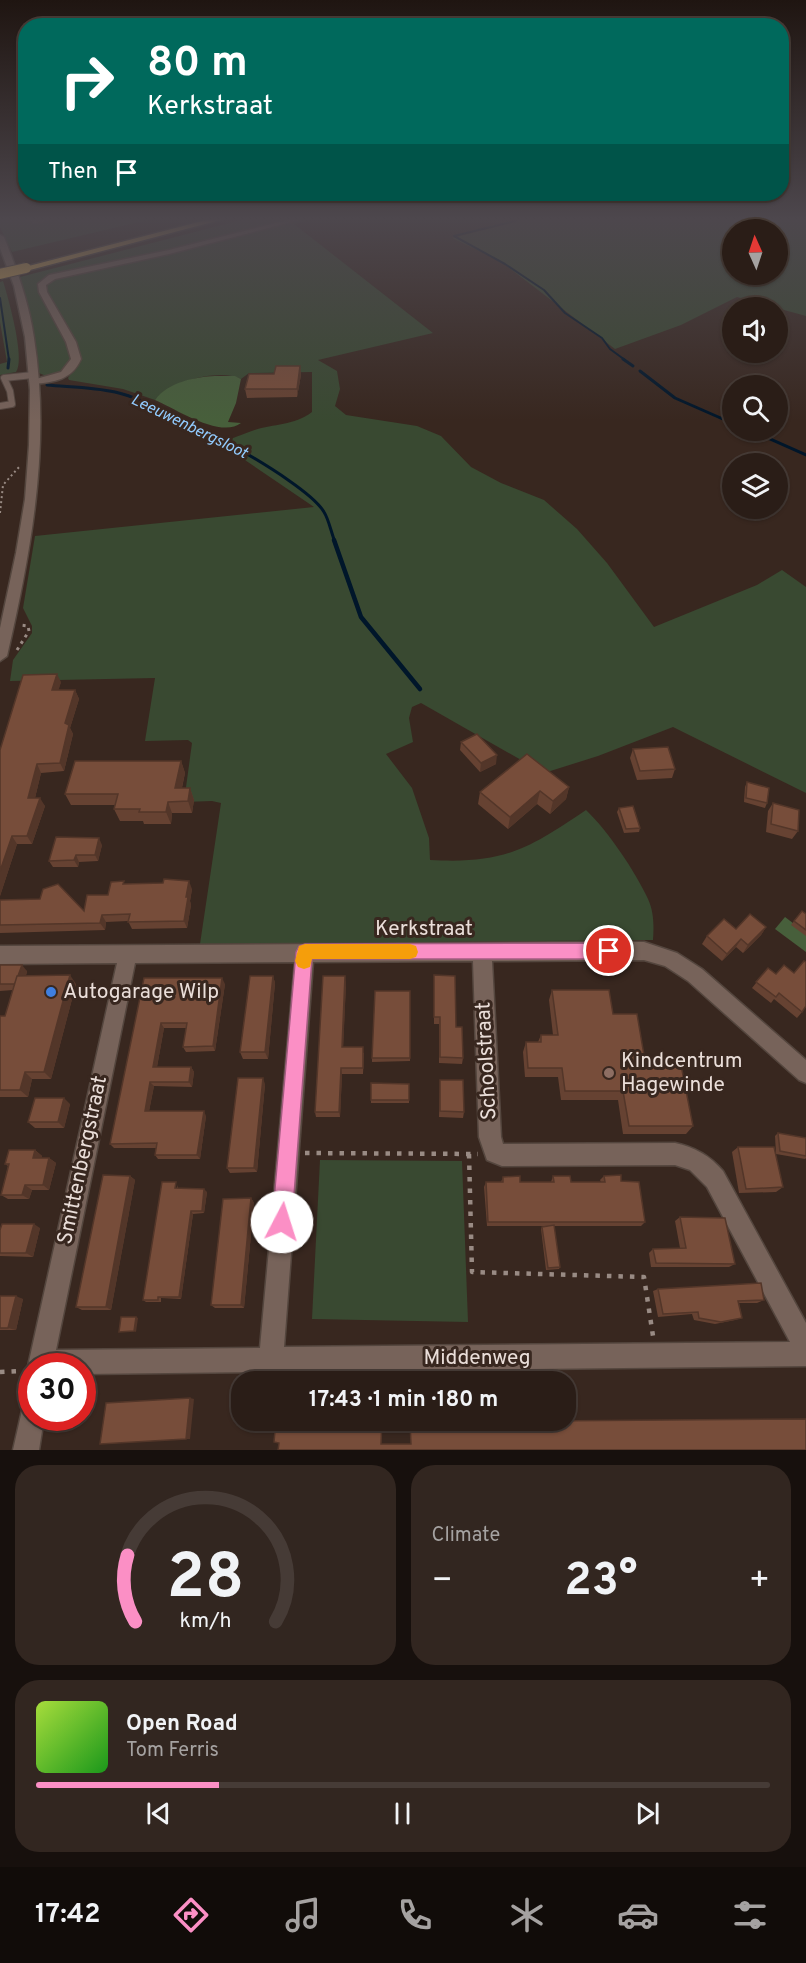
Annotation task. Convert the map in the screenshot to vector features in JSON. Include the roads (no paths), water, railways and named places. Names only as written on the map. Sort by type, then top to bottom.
[{"type":"street","points":[[0,656],[28,514],[34,442],[34,378],[23,303],[17,286]]},
{"type":"street","points":[[34,378],[62,376],[72,368],[76,359],[71,342],[43,292],[42,286]]},
{"type":"street","name":"Kerkstraat","points":[[0,955],[644,951],[670,959],[695,975],[806,1073]]},
{"type":"street","points":[[272,1359],[305,952]]},
{"type":"street","name":"Schoolstraat","points":[[482,952],[490,1137],[503,1154],[675,1154],[700,1162],[715,1179],[806,1347]]},
{"type":"street","name":"Smittenbergstraat","points":[[39,1353],[128,953]]},
{"type":"street","name":"Middenweg","points":[[96,1364],[272,1359],[806,1354]]},
{"type":"street","points":[[26,1450],[29,1431]]},
{"type":"lane","points":[[0,406],[12,404],[10,391],[4,378],[34,378]]},
{"type":"waterway","points":[[538,286],[565,313],[602,338],[610,349],[625,360]]},
{"type":"waterway","name":"Leeuwenbergsloot","points":[[0,298],[9,360]]},
{"type":"waterway","points":[[623,359],[633,366]]},
{"type":"waterway","name":"Leeuwenbergsloot","points":[[8,368],[9,360]]},
{"type":"waterway","points":[[640,371],[675,398],[722,419]]},
{"type":"waterway","name":"Leeuwenbergsloot","points":[[47,385],[107,390],[134,398],[161,409],[227,443],[289,480],[311,498],[326,515],[335,542]]},
{"type":"waterway","points":[[775,441],[806,455]]},
{"type":"waterway","name":"Leeuwenbergsloot","points":[[334,540],[361,617],[420,689]]},
{"type":"place","name":"Autogarage Wilp","points":[[51,992]]},
{"type":"place","name":"Kindcentrum Hagewinde","points":[[609,1073]]}]
